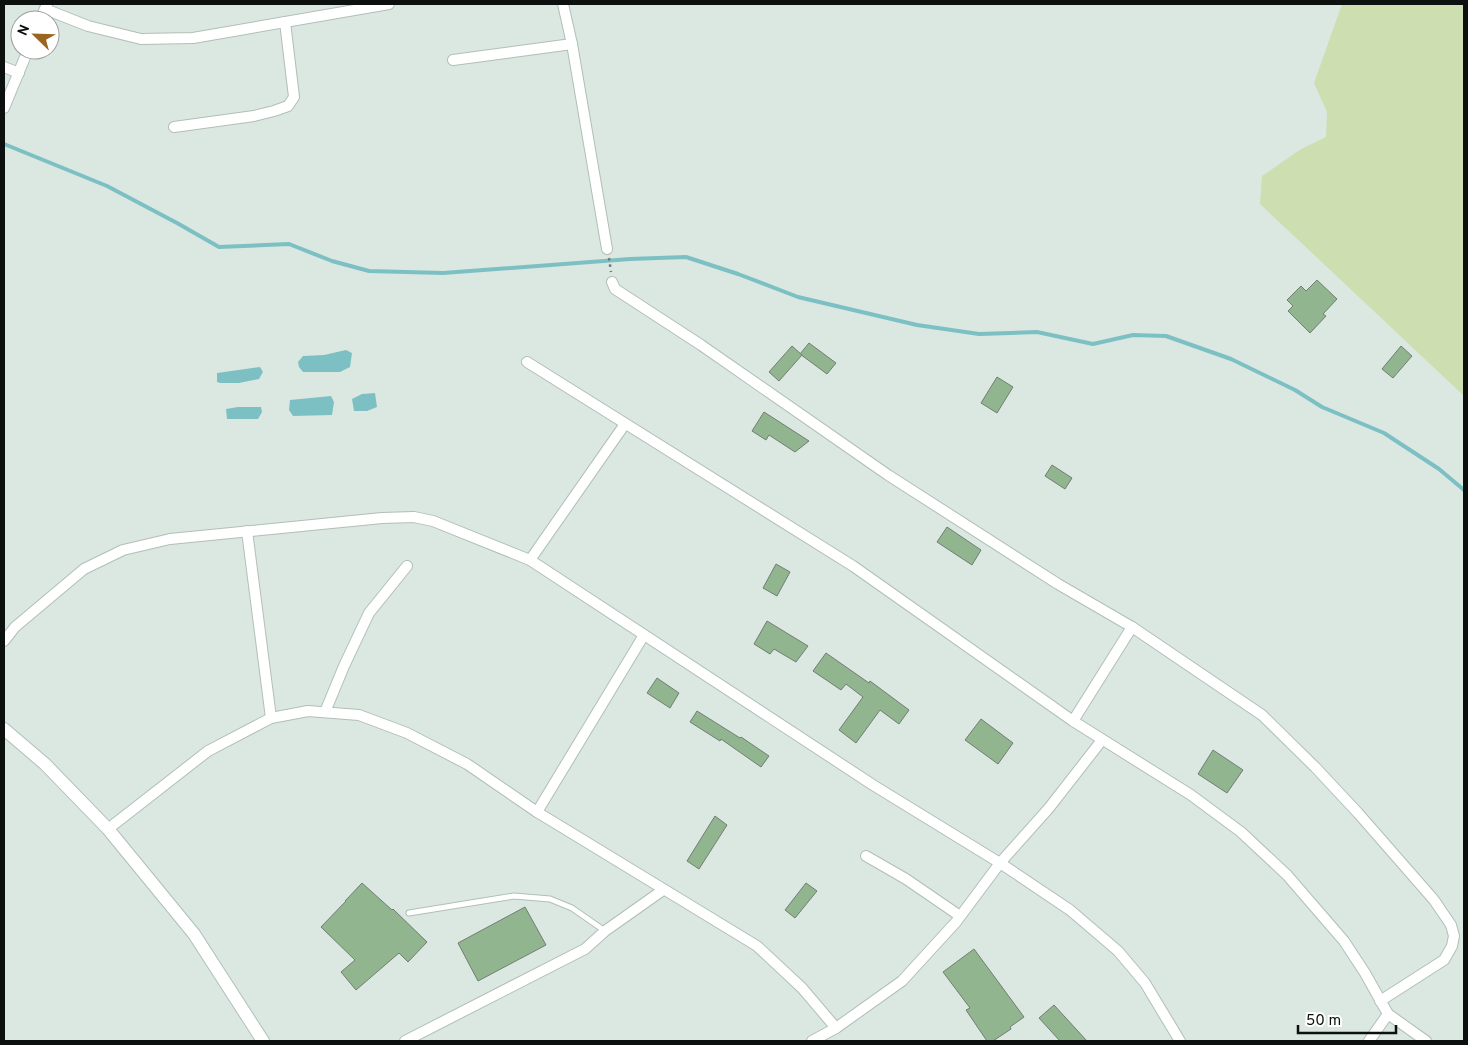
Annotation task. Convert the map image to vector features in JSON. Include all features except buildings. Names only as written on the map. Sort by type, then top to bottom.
[{"type":"street","points":[[46,6],[88,26],[141,39],[193,38],[389,4]]},
{"type":"street","points":[[563,4],[572,44],[607,249]]},
{"type":"street","points":[[174,127],[254,116],[288,106],[294,97],[285,22]]},
{"type":"street","points":[[453,60],[572,44]]},
{"type":"street","points":[[4,108],[24,60]]},
{"type":"street","points":[[4,66],[19,73]]},
{"type":"street","points":[[612,282],[615,289],[701,345],[888,475],[1058,584],[1132,627],[1262,715],[1358,813],[1434,900],[1451,925],[1454,936],[1452,946],[1444,960],[1380,1002]]},
{"type":"street","points":[[526,362],[854,566],[1073,722],[1190,795],[1241,832],[1280,869],[1344,941],[1388,1014],[1426,1041]]},
{"type":"street","points":[[530,560],[625,424]]},
{"type":"street","points":[[4,641],[15,627],[84,569],[122,550],[170,539],[397,516],[433,521],[530,560],[874,785],[1000,863],[1070,910],[1118,951],[1145,983],[1180,1041]]},
{"type":"street","points":[[247,531],[271,718]]},
{"type":"street","points":[[325,712],[369,613],[407,566]]},
{"type":"street","points":[[1073,722],[1132,627]]},
{"type":"street","points":[[537,812],[644,635]]},
{"type":"street","points":[[108,829],[208,751],[271,718],[308,711],[360,715],[407,733],[467,764],[537,812],[757,946],[802,988],[836,1028]]},
{"type":"street","points":[[4,729],[45,764],[108,829],[194,934],[260,1040]]},
{"type":"street","points":[[812,1041],[836,1028],[902,981],[960,916],[1000,863],[1049,808],[1102,740]]},
{"type":"street","points":[[866,856],[906,879],[960,916]]},
{"type":"street","points":[[406,1041],[585,949],[605,931],[663,890]]},
{"type":"street","points":[[1369,1041],[1388,1014]]},
{"type":"lane","points":[[409,913],[514,896],[550,899],[572,908],[605,931]]},
{"type":"path","points":[[607,249],[612,282]]},
{"type":"green space","points":[[1342,4],[1464,4],[1464,396],[1260,204],[1262,176],[1301,149],[1326,137],[1327,112],[1314,83]]},
{"type":"water","points":[[346,350],[352,353],[350,367],[340,372],[303,372],[299,367],[298,362],[303,356],[324,355]]},
{"type":"water","points":[[260,367],[263,372],[259,379],[239,383],[217,382],[217,373]]},
{"type":"water","points":[[375,393],[377,407],[367,411],[354,411],[352,399],[362,394]]},
{"type":"water","points":[[331,396],[334,402],[332,415],[293,416],[289,410],[290,400]]},
{"type":"water","points":[[261,407],[262,412],[258,419],[227,419],[226,409]]},
{"type":"waterway","points":[[4,144],[107,186],[219,247],[289,244],[332,261],[369,271],[443,273],[630,259],[686,257],[798,297],[917,325],[979,334],[1037,332],[1093,344],[1133,335],[1166,336],[1231,359],[1295,390],[1322,407],[1384,433],[1439,469],[1464,490]]}]
